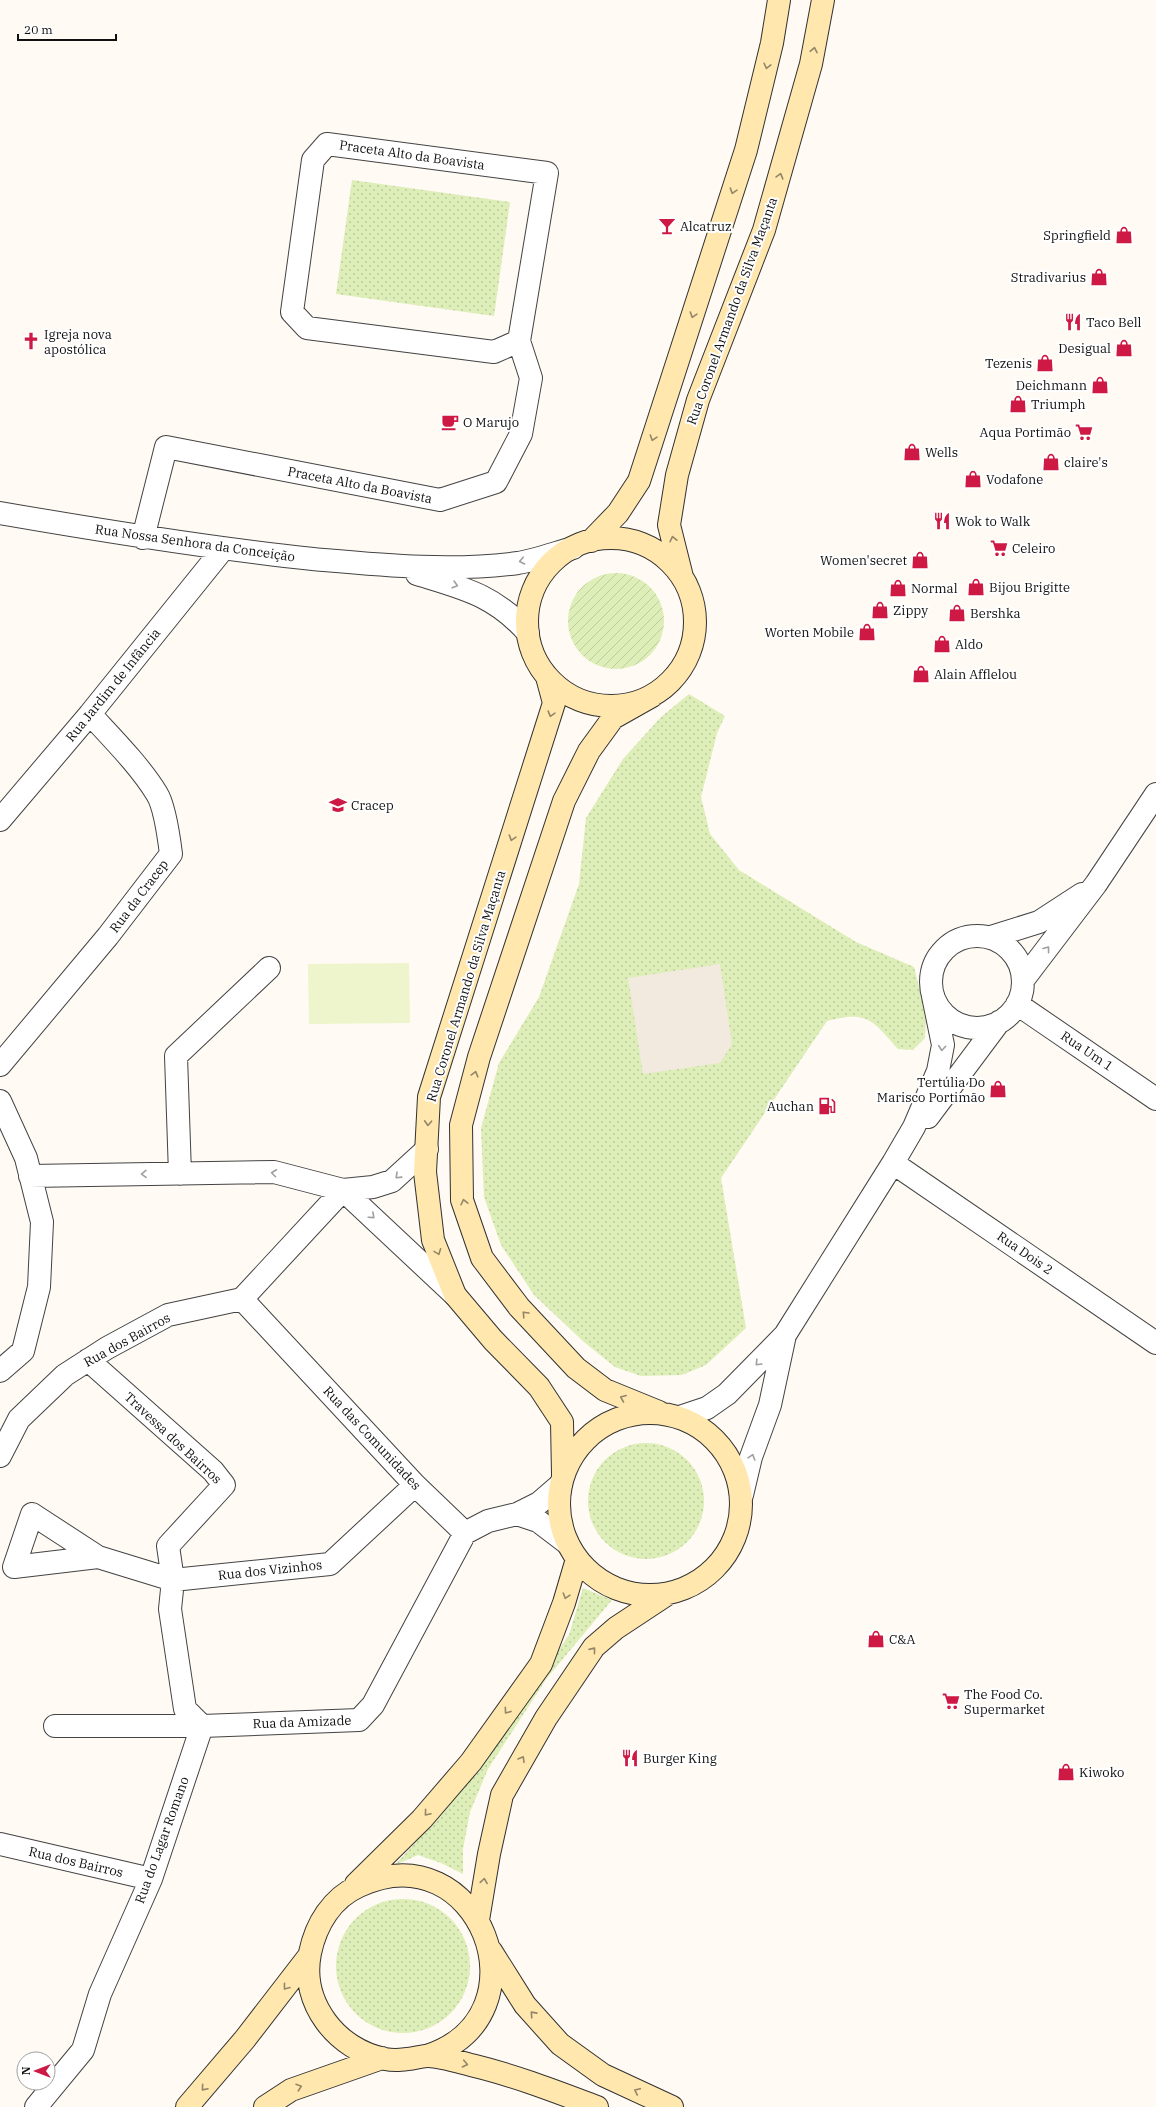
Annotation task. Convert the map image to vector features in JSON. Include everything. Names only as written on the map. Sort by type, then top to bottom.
[{"type":"main road","name":"Rua Coronel Armando da Silva Maçanta","points":[[652,696],[625,705],[596,705],[570,695],[547,676],[536,660],[528,633],[528,610],[538,582],[556,560],[582,544],[618,513],[639,481],[746,150],[772,43],[779,0]]},
{"type":"main road","name":"Rua Coronel Armando da Silva Maçanta","points":[[682,577],[669,525],[677,475],[698,400],[764,230],[811,64],[823,0]]},
{"type":"main road","name":"Rua Coronel Armando da Silva Maçanta","points":[[582,544],[617,539],[642,544],[665,558],[682,577],[689,590],[694,610],[695,630],[691,649],[677,675],[652,696],[613,718],[589,750],[564,801],[480,1057],[461,1125],[462,1200],[482,1258],[519,1307],[576,1368],[605,1390],[703,1429],[722,1447],[735,1470],[742,1495],[742,1514],[735,1540],[721,1562],[703,1580],[685,1589],[666,1595]]},
{"type":"main road","name":"Rua Coronel Armando da Silva Maçanta","points":[[547,676],[554,703],[429,1097],[425,1172],[433,1240],[455,1295],[492,1340],[539,1387],[562,1422],[562,1480],[559,1516],[572,1551]]},
{"type":"main road","points":[[562,1480],[578,1448],[600,1427],[628,1415],[669,1415]]},
{"type":"main road","points":[[572,1551],[594,1577],[616,1590],[641,1596],[666,1595]]},
{"type":"main road","points":[[490,1950],[492,1966],[490,1986],[480,2014],[462,2037],[445,2048],[427,2056],[404,2060],[382,2058],[369,2055],[351,2046],[334,2032],[323,2018],[311,1990],[308,1970],[309,1956],[320,1922],[329,1910],[422,1819],[466,1768],[541,1664],[564,1603],[572,1551]]},
{"type":"main road","points":[[478,1920],[489,1854],[502,1795],[542,1724],[594,1647],[616,1628],[666,1595]]},
{"type":"main road","points":[[347,1892],[364,1883],[379,1878],[404,1876],[422,1878],[450,1890],[465,1903],[478,1920],[490,1950],[525,2005],[560,2044],[603,2075],[672,2107]]},
{"type":"main road","points":[[187,2107],[245,2039],[309,1956]]},
{"type":"main road","points":[[427,2056],[477,2067],[560,2093],[597,2107]]},
{"type":"main road","points":[[265,2107],[291,2090],[382,2058]]},
{"type":"street","name":"Praceta Alto da Boavista","points":[[143,538],[166,447],[440,500],[496,482],[521,434],[531,378],[519,341],[547,173],[327,144],[313,160],[292,312],[307,328],[494,352],[519,341]]},
{"type":"street","name":"Rua Nossa Senhora da Conceição","points":[[0,512],[143,538],[223,550],[391,566]]},
{"type":"street","points":[[391,566],[470,567],[519,562],[582,544]]},
{"type":"street","name":"Rua Jardim de Infância","points":[[0,820],[90,714],[223,550]]},
{"type":"street","points":[[391,566],[470,590],[513,615],[528,633]]},
{"type":"street","name":"Rua da Cracep","points":[[0,1065],[108,936],[171,854],[168,833],[158,795],[118,744],[90,714]]},
{"type":"street","points":[[893,1163],[999,1022],[1013,1011],[1017,1004],[1023,980],[1096,884],[1156,794]]},
{"type":"street","points":[[669,1415],[707,1408],[727,1394],[785,1335],[914,1127],[938,1071],[943,1045],[931,986],[936,957],[949,945],[962,938],[975,936],[990,937],[1039,922],[1096,884]]},
{"type":"street","points":[[990,937],[1006,946],[1017,959],[1023,980]]},
{"type":"street","points":[[180,1174],[176,1056],[268,968]]},
{"type":"street","points":[[933,996],[940,1009],[958,1024],[970,1027],[987,1027],[999,1022]]},
{"type":"street","name":"Rua Um 1","points":[[1017,1004],[1156,1099]]},
{"type":"street","points":[[0,1101],[26,1158],[42,1222],[38,1287],[23,1351],[0,1371]]},
{"type":"street","points":[[30,1176],[274,1172],[343,1190],[373,1187],[392,1181],[427,1149]]},
{"type":"street","name":"Rua Dois 2","points":[[893,1163],[1156,1343]]},
{"type":"street","points":[[343,1190],[455,1295]]},
{"type":"street","points":[[242,1299],[343,1190]]},
{"type":"street","name":"Rua dos Bairros","points":[[0,1456],[19,1419],[65,1375],[88,1360],[168,1315],[242,1299]]},
{"type":"street","name":"Rua das Comunidades","points":[[242,1299],[415,1485],[465,1533]]},
{"type":"street","points":[[742,1495],[751,1457],[770,1405],[785,1335]]},
{"type":"street","name":"Travessa dos Bairros","points":[[88,1360],[212,1471],[224,1485],[168,1546],[173,1580]]},
{"type":"street","points":[[465,1533],[488,1521],[517,1514],[539,1503],[562,1480]]},
{"type":"street","name":"Rua dos Vizinhos","points":[[98,1557],[173,1580],[330,1564],[415,1485]]},
{"type":"street","points":[[517,1514],[538,1521],[572,1551]]},
{"type":"street","name":"Rua da Amizade","points":[[55,1726],[202,1726],[359,1720],[373,1705],[465,1533]]},
{"type":"street","points":[[173,1580],[170,1609],[185,1709],[202,1726]]},
{"type":"street","name":"Rua do Lagar Romano","points":[[36,2107],[83,2050],[100,1994],[151,1879],[202,1726]]},
{"type":"street","name":"Rua dos Bairros","points":[[0,1844],[151,1879]]},
{"type":"green space","points":[[352,180],[510,202],[494,316],[336,294]]},
{"type":"green space","points":[[616,573],[634,577],[643,581],[650,587],[656,594],[660,603],[664,621],[660,639],[656,648],[650,655],[643,661],[634,665],[616,669],[598,665],[589,661],[582,655],[576,648],[572,639],[568,621],[572,603],[576,594],[582,587],[589,581],[598,577]]},
{"type":"green space","points":[[689,694],[725,716],[717,733],[701,797],[710,834],[739,870],[856,942],[914,967],[926,1015],[925,1038],[913,1050],[898,1049],[875,1024],[861,1017],[841,1018],[827,1021],[721,1178],[746,1328],[706,1365],[682,1375],[641,1376],[615,1367],[584,1342],[534,1295],[501,1245],[484,1197],[481,1128],[499,1063],[539,997],[579,884],[586,818],[623,759],[661,717]]},
{"type":"green space","points":[[409,963],[410,1023],[309,1024],[308,964]]},
{"type":"green space","points":[[646,1443],[668,1447],[678,1452],[687,1460],[695,1469],[700,1479],[704,1501],[700,1523],[695,1533],[687,1542],[678,1550],[668,1555],[646,1559],[624,1555],[614,1550],[605,1542],[597,1533],[592,1523],[588,1501],[592,1479],[597,1469],[605,1460],[614,1452],[624,1447]]},
{"type":"green space","points":[[583,1588],[612,1600],[547,1678],[488,1769],[470,1812],[463,1849],[463,1874],[441,1863],[418,1855],[395,1865],[457,1796],[569,1635]]},
{"type":"green space","points":[[410,1899],[435,1907],[455,1924],[465,1940],[469,1953],[469,1979],[465,1992],[459,2003],[445,2018],[429,2028],[416,2032],[396,2033],[371,2025],[351,2008],[341,1992],[337,1979],[336,1959],[344,1934],[361,1914],[377,1904],[390,1900]]},
{"type":"shaded area","points":[[720,964],[732,1044],[720,1063],[643,1074],[628,978]]},
{"type":"place","name":"Alcatruz","points":[[667,226]]},
{"type":"place","name":"Springfield","points":[[1124,235]]},
{"type":"place","name":"Stradivarius","points":[[1099,277]]},
{"type":"place","name":"Taco Bell","points":[[1073,322]]},
{"type":"place","name":"Igreja nova apostólica","points":[[31,341]]},
{"type":"place","name":"Desigual","points":[[1124,348]]},
{"type":"place","name":"Tezenis","points":[[1045,363]]},
{"type":"place","name":"Deichmann","points":[[1100,385]]},
{"type":"place","name":"Triumph","points":[[1018,404]]},
{"type":"place","name":"O Marujo","points":[[450,422]]},
{"type":"place","name":"Aqua Portimão","points":[[1084,432]]},
{"type":"place","name":"Wells","points":[[912,452]]},
{"type":"place","name":"claire's","points":[[1051,462]]},
{"type":"place","name":"Vodafone","points":[[973,479]]},
{"type":"place","name":"Wok to Walk","points":[[942,521]]},
{"type":"place","name":"Celeiro","points":[[999,548]]},
{"type":"place","name":"Women'secret","points":[[920,560]]},
{"type":"place","name":"Bijou Brigitte","points":[[976,587]]},
{"type":"place","name":"Normal","points":[[898,588]]},
{"type":"place","name":"Zippy","points":[[880,610]]},
{"type":"place","name":"Bershka","points":[[957,613]]},
{"type":"place","name":"Worten Mobile","points":[[867,632]]},
{"type":"place","name":"Aldo","points":[[942,644]]},
{"type":"place","name":"Alain Afflelou","points":[[921,674]]},
{"type":"place","name":"Cracep","points":[[338,805]]},
{"type":"place","name":"Tertúlia Do Marisco Portimão","points":[[998,1089]]},
{"type":"place","name":"Auchan","points":[[827,1106]]},
{"type":"place","name":"C&A","points":[[876,1639]]},
{"type":"place","name":"The Food Co. Supermarket","points":[[951,1701]]},
{"type":"place","name":"Burger King","points":[[630,1758]]},
{"type":"place","name":"Kiwoko","points":[[1066,1772]]}]
